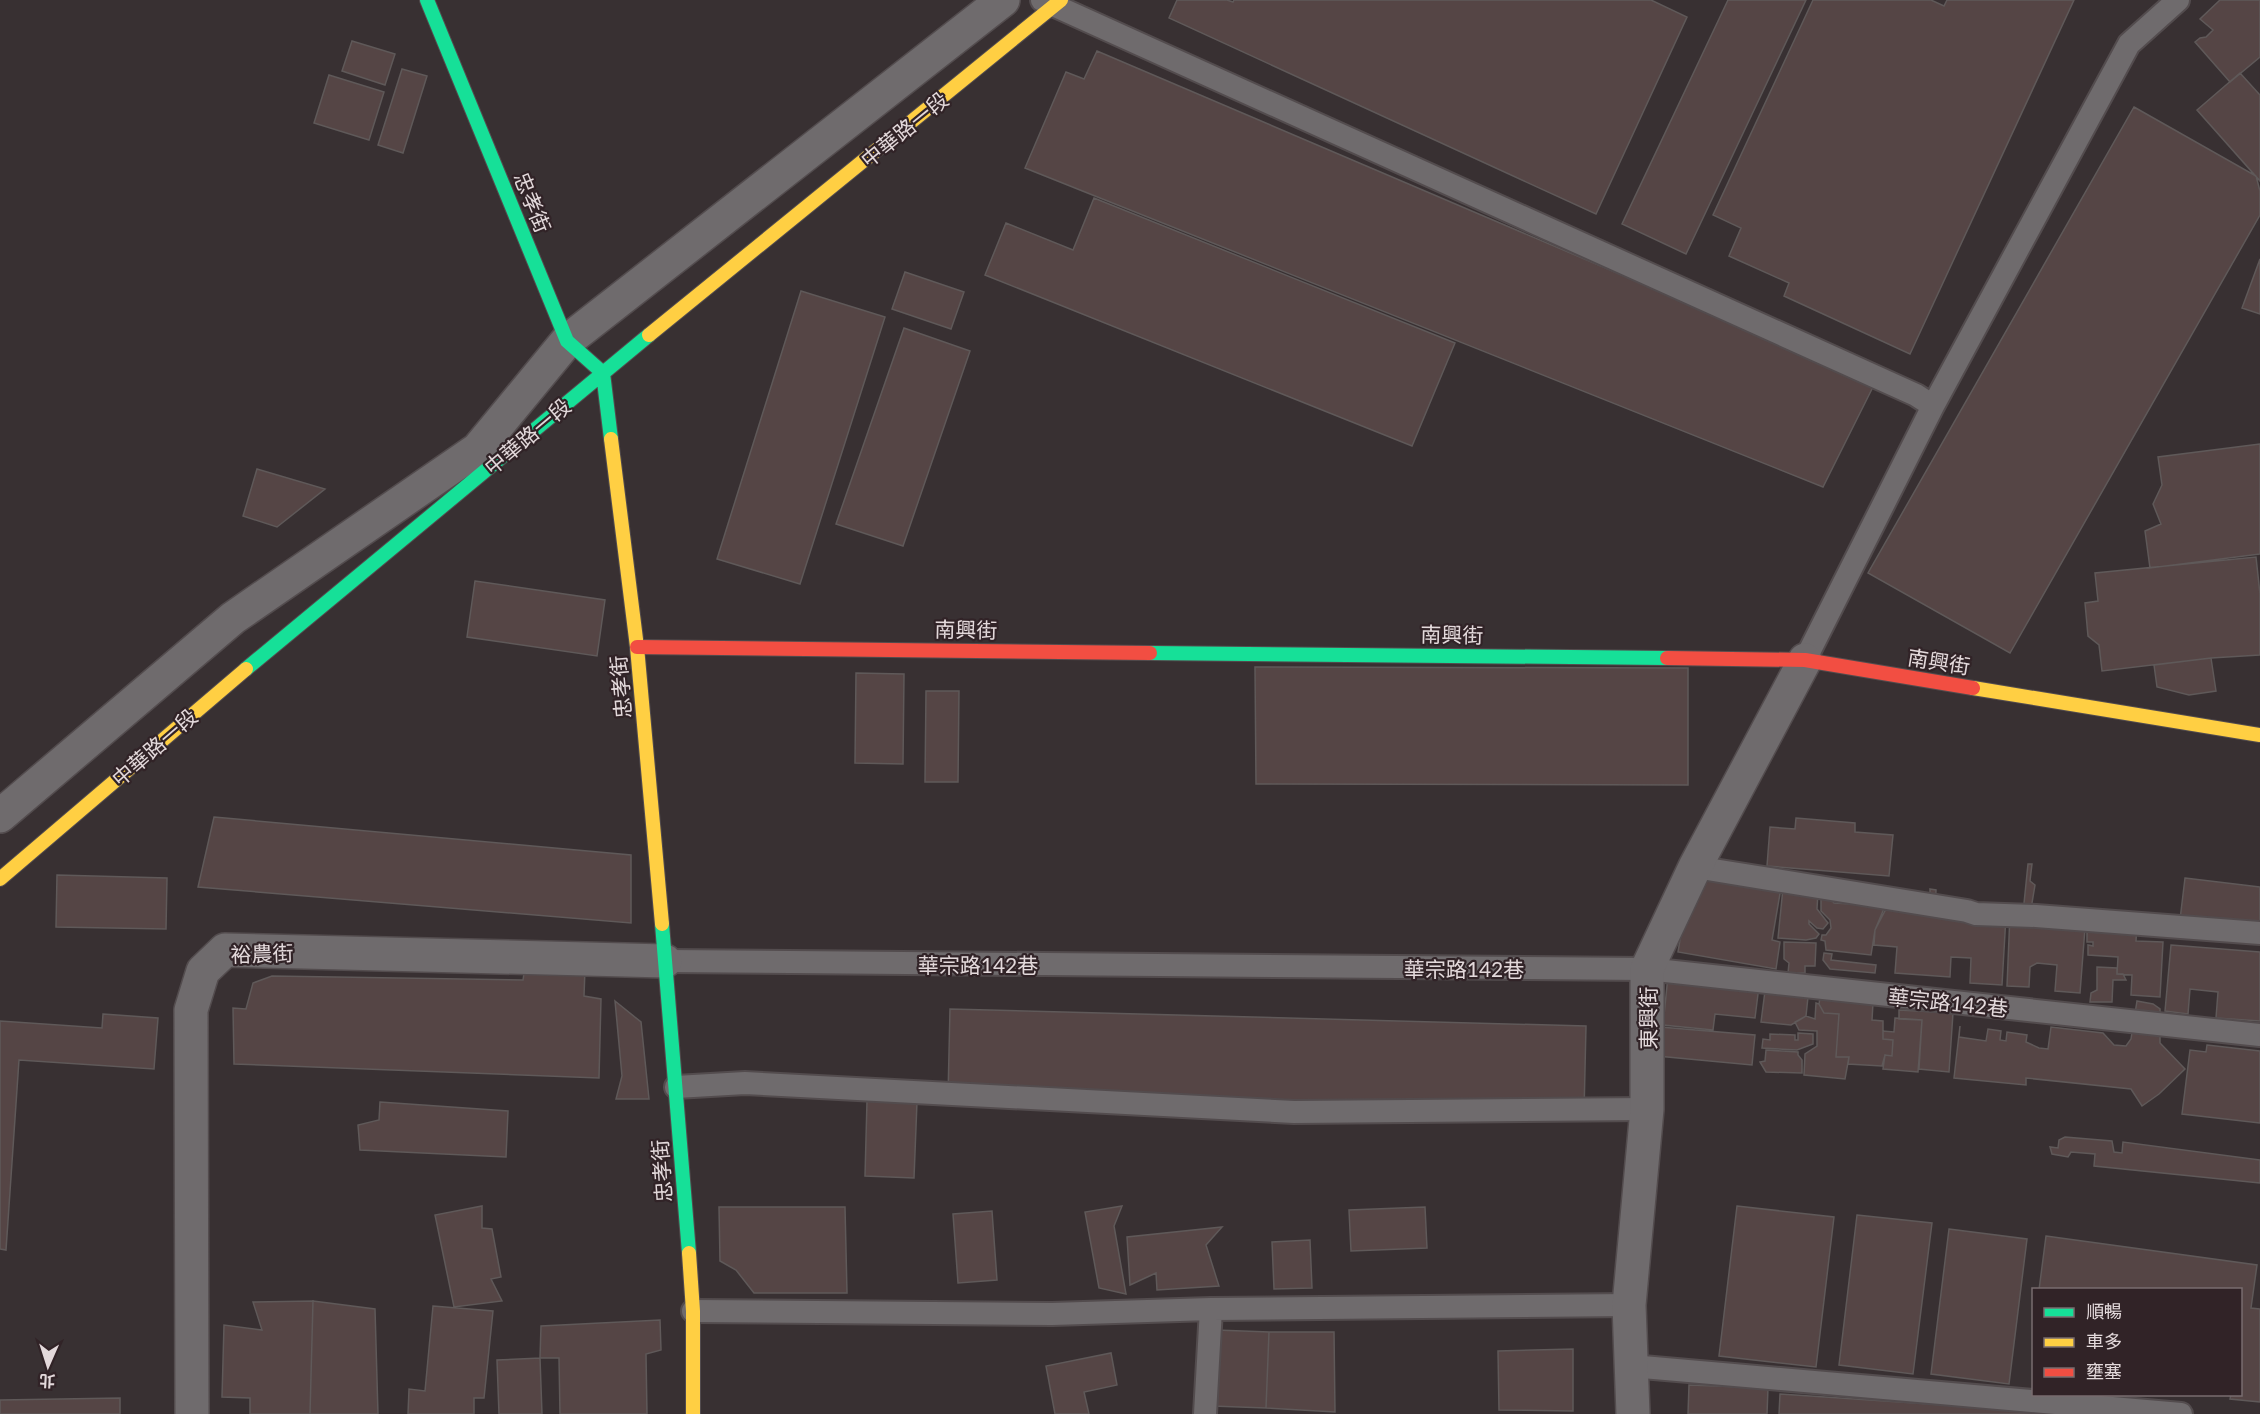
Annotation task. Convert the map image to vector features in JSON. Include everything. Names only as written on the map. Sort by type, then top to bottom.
[{"type":"street","name":"忠孝街","points":[[427,0],[567,341],[603,373],[637,647],[676,1087],[693,1311],[693,1414]]},
{"type":"street","name":"中華路一段","points":[[0,816],[233,618],[478,449],[567,341],[1003,0]]},
{"type":"street","name":"中華路一段","points":[[0,879],[264,654],[1052,2]]},
{"type":"street","name":"南興街","points":[[637,647],[1805,660],[2260,735]]},
{"type":"street","name":"東興街","points":[[1633,1414],[1629,1305],[1647,1109],[1647,969],[1695,867],[1805,660]]},
{"type":"street","name":"裕農街","points":[[192,1414],[191,1010],[203,971],[210,964],[225,950],[665,961]]},
{"type":"lane","points":[[1805,660],[1933,406],[2128,44],[2178,0]]},
{"type":"lane","points":[[1052,2],[1905,390],[1933,406]]},
{"type":"lane","points":[[1695,867],[1976,914],[2036,916],[2260,933]]},
{"type":"lane","name":"華宗路142巷","points":[[665,961],[1647,969],[2260,1035]]},
{"type":"lane","points":[[676,1087],[745,1083],[1294,1112],[1647,1109]]},
{"type":"lane","points":[[693,1311],[1053,1314],[1211,1309],[1629,1305]]},
{"type":"lane","points":[[1205,1414],[1211,1309]]},
{"type":"lane","points":[[1630,1366],[2181,1414]]},
{"type":"building","points":[[1177,0],[1233,2],[1234,0],[1651,0],[1687,17],[1596,214],[1169,18]]},
{"type":"building","points":[[1728,0],[1806,0],[1686,254],[1622,224]]},
{"type":"building","points":[[1813,0],[1931,0],[1944,6],[1947,0],[2074,0],[1910,354],[1784,296],[1789,283],[1729,256],[1741,228],[1713,215]]},
{"type":"building","points":[[2220,0],[2260,0],[2260,57],[2230,82],[2195,42],[2206,37],[2213,30],[2200,19]]},
{"type":"building","points":[[352,41],[395,54],[385,85],[342,71]]},
{"type":"building","points":[[1097,51],[1875,383],[1823,487],[1025,168],[1066,72],[1084,79]]},
{"type":"building","points":[[402,69],[427,76],[403,153],[378,145]]},
{"type":"building","points":[[2240,73],[2260,95],[2260,181],[2197,110]]},
{"type":"building","points":[[329,75],[384,92],[369,140],[314,123]]},
{"type":"building","points":[[2134,107],[2256,176],[2260,191],[2260,215],[2010,653],[1868,573]]},
{"type":"building","points":[[1094,198],[1455,343],[1412,446],[985,275],[1006,223],[1073,250]]},
{"type":"building","points":[[2260,259],[2260,314],[2242,308]]},
{"type":"building","points":[[905,272],[964,292],[951,329],[892,309]]},
{"type":"building","points":[[801,291],[885,317],[800,584],[717,559]]},
{"type":"building","points":[[904,328],[970,351],[903,546],[836,524]]},
{"type":"building","points":[[2260,444],[2260,554],[2150,568],[2145,531],[2161,524],[2153,504],[2162,485],[2158,457]]},
{"type":"building","points":[[257,469],[325,489],[277,527],[243,516]]},
{"type":"building","points":[[2256,557],[2260,594],[2260,655],[2211,658],[2102,671],[2099,645],[2088,636],[2085,603],[2098,601],[2095,573]]},
{"type":"building","points":[[475,581],[605,600],[597,656],[467,637]]},
{"type":"building","points":[[2211,658],[2216,691],[2189,695],[2157,687],[2154,665]]},
{"type":"building","points":[[1255,667],[1688,668],[1688,785],[1256,784]]},
{"type":"building","points":[[856,673],[904,674],[903,764],[855,763]]},
{"type":"building","points":[[926,691],[959,691],[958,782],[925,782]]},
{"type":"building","points":[[214,817],[631,855],[631,923],[198,887]]},
{"type":"building","points":[[1796,818],[1855,823],[1855,832],[1893,835],[1889,876],[1767,866],[1770,827],[1795,829]]},
{"type":"building","points":[[2028,864],[2032,864],[2030,881],[2035,885],[2031,909],[2085,928],[2080,993],[2055,991],[2057,965],[2037,963],[2030,967],[2029,987],[2007,986],[2010,914],[2022,923]]},
{"type":"building","points":[[1692,868],[1782,882],[1772,940],[1780,942],[1776,969],[1678,952]]},
{"type":"building","points":[[57,875],[167,878],[166,929],[56,927]]},
{"type":"building","points":[[2185,878],[2260,887],[2260,938],[2179,928]]},
{"type":"building","points":[[1783,888],[1818,892],[1817,909],[1828,923],[1823,929],[1817,928],[1809,921],[1809,924],[1819,934],[1816,938],[1806,940],[1778,938]]},
{"type":"building","points":[[1930,889],[1936,890],[1935,913],[1975,902],[1976,914],[2006,916],[2002,985],[1970,983],[1971,958],[1951,957],[1950,977],[1895,973],[1897,947],[1874,945],[1875,930],[1886,909],[1930,900]]},
{"type":"building","points":[[1821,897],[1829,897],[1834,903],[1885,906],[1875,930],[1871,955],[1826,950],[1825,941],[1821,940],[1822,935],[1826,935],[1831,928],[1830,920],[1821,911]]},
{"type":"building","points":[[2137,923],[2136,941],[2163,942],[2160,997],[2131,995],[2132,975],[2117,974],[2118,957],[2088,955],[2088,945],[2093,946],[2093,942],[2087,942],[2087,929]]},
{"type":"building","points":[[1784,942],[1816,943],[1815,966],[1805,966],[1805,973],[1788,973],[1789,963],[1784,959]]},
{"type":"building","points":[[2171,945],[2260,952],[2260,1021],[2216,1018],[2218,992],[2190,989],[2188,1014],[2165,1011]]},
{"type":"building","points":[[1824,953],[1832,954],[1831,960],[1876,965],[1875,973],[1830,969],[1823,960]]},
{"type":"building","points":[[525,967],[585,969],[584,996],[601,999],[599,1078],[234,1064],[233,1008],[246,1009],[253,983],[272,976],[523,980]]},
{"type":"building","points":[[2097,967],[2117,968],[2117,974],[2123,974],[2126,980],[2113,980],[2112,1002],[2090,1002],[2091,993],[2097,990]]},
{"type":"building","points":[[1668,976],[1759,986],[1755,1018],[1715,1014],[1713,1030],[1663,1025]]},
{"type":"building","points":[[1765,991],[1808,997],[1806,1016],[1791,1025],[1761,1022]]},
{"type":"building","points":[[1820,998],[1873,1003],[1872,1020],[1883,1021],[1883,1039],[1893,1040],[1892,1056],[1885,1055],[1882,1066],[1848,1064],[1849,1057],[1836,1057],[1839,1014],[1824,1013],[1819,1004]]},
{"type":"building","points":[[615,1001],[641,1022],[649,1099],[616,1099],[622,1076]]},
{"type":"building","points":[[2137,1001],[2153,1004],[2160,1009],[2160,1043],[2185,1069],[2159,1094],[2142,1106],[2131,1089],[2026,1078],[2026,1085],[1954,1078],[1960,1026],[1959,1037],[1986,1041],[1988,1029],[2001,1031],[2000,1040],[2006,1041],[2007,1032],[2027,1035],[2026,1042],[2039,1048],[2048,1049],[2051,1027],[2103,1033],[2114,1045],[2126,1046],[2131,1039]]},
{"type":"building","points":[[1816,1003],[1824,1013],[1839,1014],[1836,1057],[1849,1057],[1845,1079],[1804,1075],[1805,1054],[1817,1046],[1817,1031],[1799,1030],[1795,1022],[1806,1016],[1815,1019]]},
{"type":"building","points":[[950,1009],[1586,1026],[1584,1113],[948,1096]]},
{"type":"building","points":[[1899,1010],[1953,1013],[1949,1072],[1919,1069],[1922,1020],[1899,1019]]},
{"type":"building","points":[[103,1014],[158,1018],[154,1069],[19,1060],[6,1250],[0,1249],[0,1021],[102,1028]]},
{"type":"building","points":[[1895,1018],[1922,1020],[1918,1072],[1883,1069],[1885,1055],[1892,1056],[1893,1040],[1883,1039],[1883,1031],[1894,1032]]},
{"type":"building","points":[[1660,1027],[1755,1035],[1752,1065],[1657,1056]]},
{"type":"building","points":[[1798,1033],[1813,1034],[1813,1044],[1797,1050],[1762,1048],[1763,1039],[1770,1040],[1770,1034],[1795,1035],[1795,1040],[1798,1040]]},
{"type":"building","points":[[2207,1045],[2260,1051],[2260,1123],[2182,1114],[2190,1050],[2206,1052]]},
{"type":"building","points":[[1766,1050],[1798,1052],[1802,1060],[1802,1073],[1766,1072],[1760,1062],[1765,1061]]},
{"type":"building","points":[[867,1101],[917,1102],[914,1178],[865,1176]]},
{"type":"building","points":[[380,1102],[508,1111],[506,1157],[360,1150],[358,1125],[379,1120]]},
{"type":"building","points":[[2065,1137],[2112,1141],[2114,1152],[2122,1153],[2123,1142],[2260,1160],[2260,1183],[2094,1166],[2095,1154],[2071,1152],[2068,1157],[2052,1154],[2050,1147],[2058,1148],[2059,1140]]},
{"type":"building","points":[[482,1206],[482,1228],[492,1229],[501,1277],[491,1279],[502,1301],[454,1307],[435,1215]]},
{"type":"building","points":[[1122,1206],[1114,1226],[1126,1294],[1099,1288],[1085,1212]]},
{"type":"building","points":[[1737,1206],[1834,1217],[1816,1367],[1719,1356]]},
{"type":"building","points":[[719,1207],[845,1207],[847,1293],[754,1293],[736,1270],[720,1261]]},
{"type":"building","points":[[1425,1207],[1427,1248],[1351,1251],[1349,1210]]},
{"type":"building","points":[[992,1211],[997,1280],[958,1283],[953,1214]]},
{"type":"building","points":[[1857,1215],[1932,1223],[1913,1374],[1839,1365]]},
{"type":"building","points":[[1222,1227],[1206,1245],[1219,1286],[1157,1290],[1156,1273],[1130,1285],[1127,1237]]},
{"type":"building","points":[[1949,1229],[2027,1239],[2009,1384],[1931,1374]]},
{"type":"building","points":[[2046,1236],[2257,1265],[2251,1308],[2260,1309],[2260,1402],[2230,1399],[2231,1396],[2242,1396],[2242,1288],[2039,1288]]},
{"type":"building","points":[[1310,1240],[1312,1288],[1274,1289],[1272,1242]]},
{"type":"building","points":[[313,1301],[310,1414],[250,1414],[250,1398],[222,1397],[224,1325],[262,1330],[253,1302]]},
{"type":"building","points":[[313,1301],[375,1309],[378,1414],[310,1414]]},
{"type":"building","points":[[433,1306],[493,1311],[484,1398],[474,1398],[474,1414],[408,1414],[409,1389],[425,1391]]},
{"type":"building","points":[[660,1320],[661,1350],[646,1354],[647,1414],[560,1414],[559,1358],[540,1358],[541,1326]]},
{"type":"building","points":[[1216,1330],[1269,1332],[1266,1408],[1212,1406]]},
{"type":"building","points":[[1269,1332],[1334,1332],[1335,1412],[1266,1408]]},
{"type":"building","points":[[1573,1349],[1573,1411],[1499,1410],[1498,1351]]},
{"type":"building","points":[[1111,1353],[1117,1385],[1084,1392],[1089,1414],[1055,1414],[1046,1366]]},
{"type":"building","points":[[540,1358],[542,1414],[499,1414],[497,1360]]},
{"type":"building","points":[[1689,1385],[1768,1388],[1767,1414],[1688,1414]]},
{"type":"building","points":[[1780,1394],[2077,1414],[1779,1414]]},
{"type":"building","points":[[120,1398],[120,1414],[0,1414],[0,1400]]},
{"type":"traffic: fast","points":[[427,0],[567,341],[603,373],[611,439]]},
{"type":"traffic: fast","points":[[246,669],[649,335]]},
{"type":"traffic: fast","points":[[1150,653],[1667,658]]},
{"type":"traffic: fast","points":[[662,924],[689,1253]]},
{"type":"traffic: slow","points":[[649,335],[1061,0]]},
{"type":"traffic: slow","points":[[611,439],[637,647],[662,924]]},
{"type":"traffic: slow","points":[[0,879],[246,669]]},
{"type":"traffic: slow","points":[[1973,688],[2260,735]]},
{"type":"traffic: slow","points":[[689,1253],[693,1311],[693,1414]]},
{"type":"traffic: jam","points":[[637,647],[1150,653]]},
{"type":"traffic: jam","points":[[1667,658],[1805,660],[1973,688]]}]
